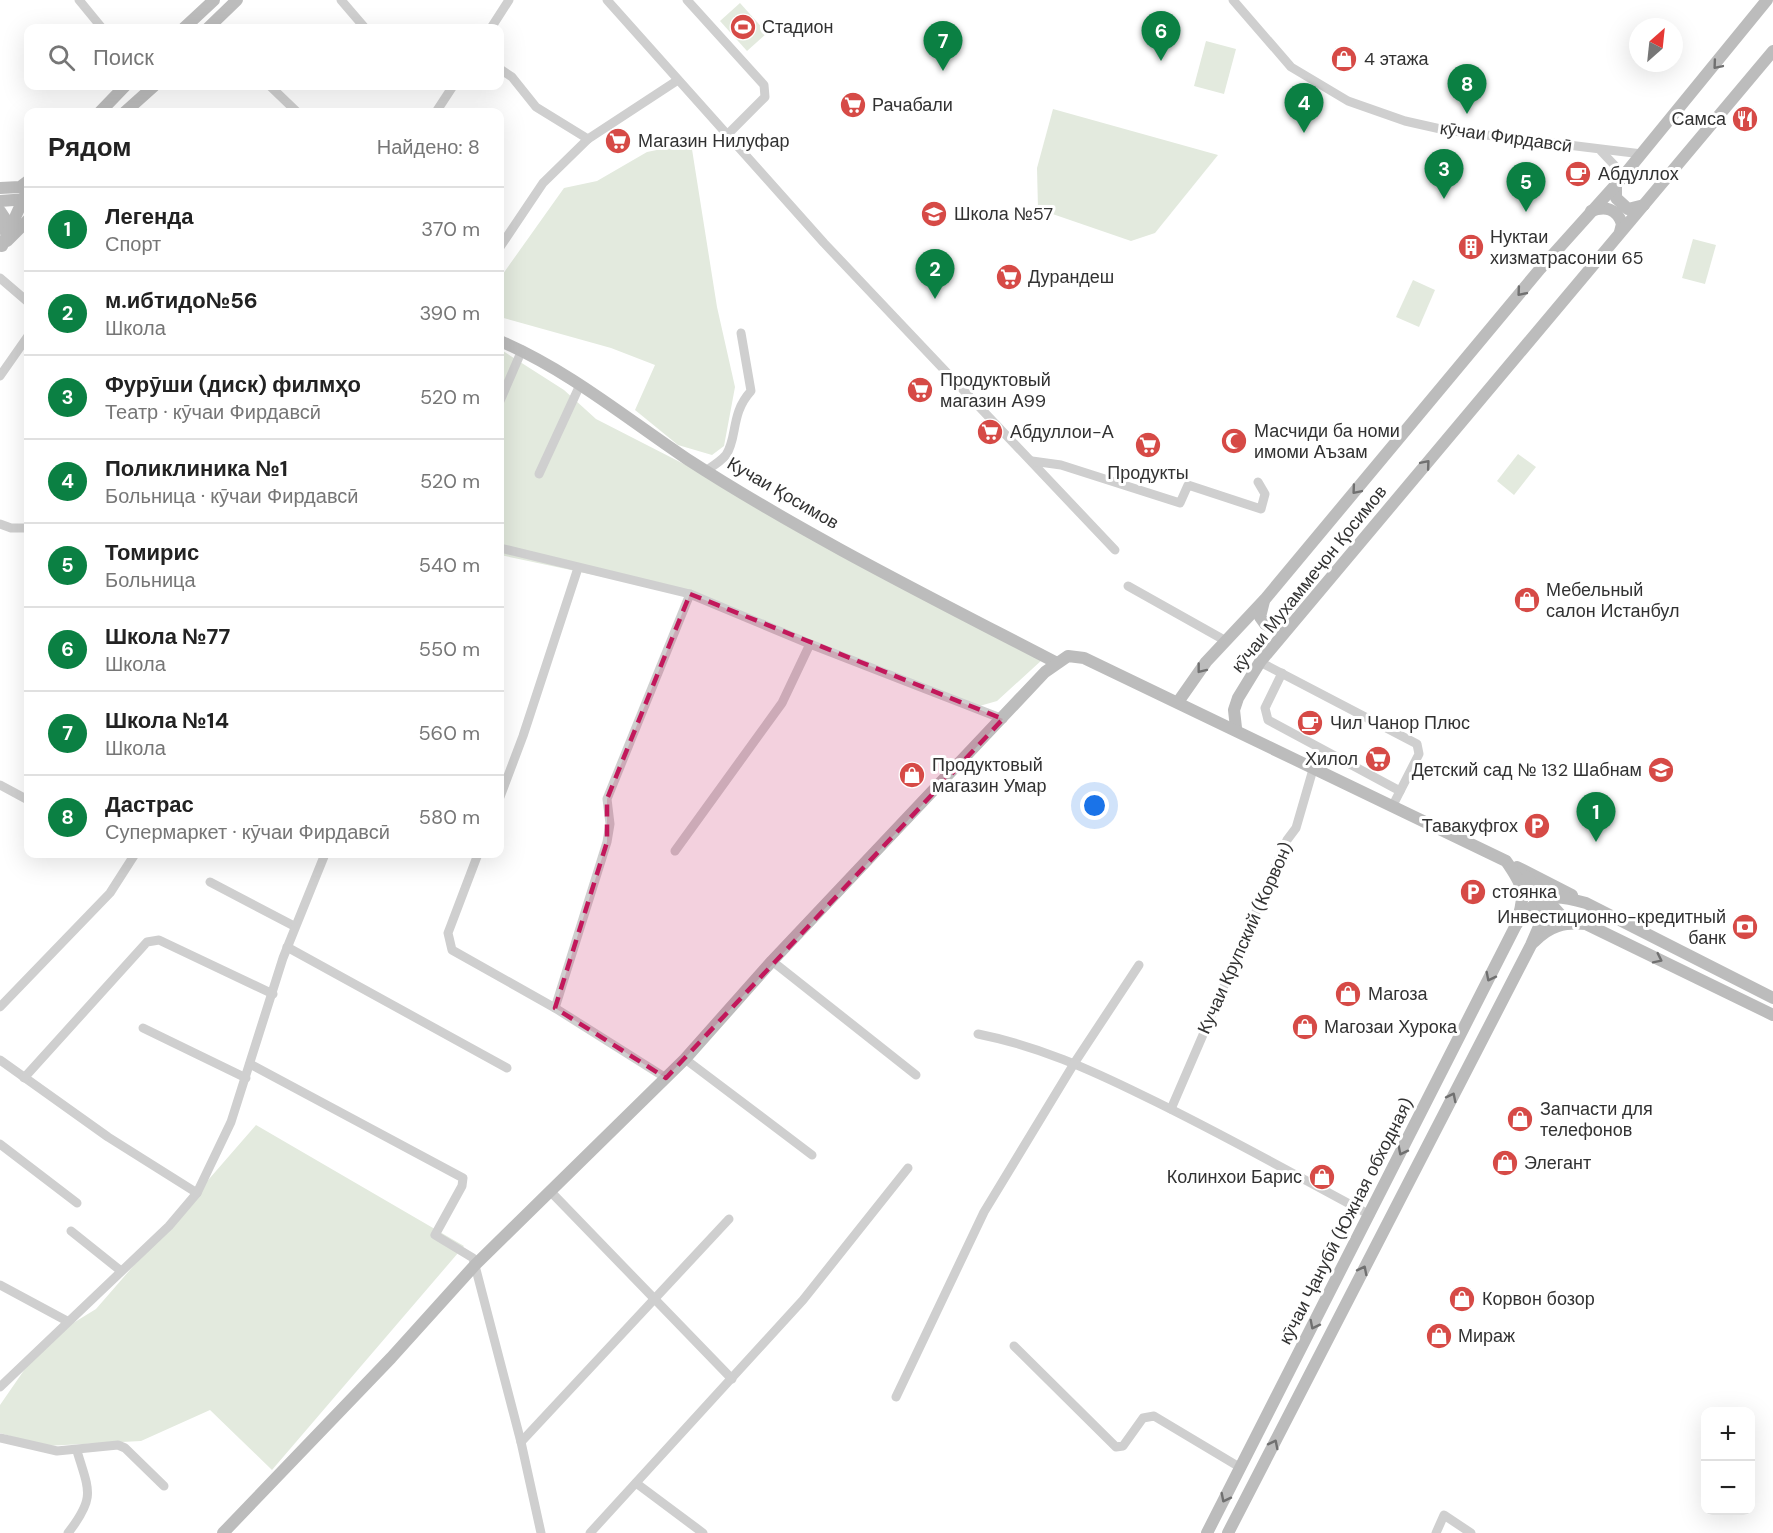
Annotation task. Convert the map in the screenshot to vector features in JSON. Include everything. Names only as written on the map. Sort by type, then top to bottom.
[{"type":"street","points":[[79,0],[99,24]]},
{"type":"street","points":[[188,24],[214,0]]},
{"type":"street","points":[[214,24],[237,0]]},
{"type":"street","points":[[341,0],[362,24]]},
{"type":"street","points":[[494,24],[509,0]]},
{"type":"street","points":[[607,0],[824,243],[1115,550]]},
{"type":"street","points":[[687,0],[764,85],[765,97],[727,135]]},
{"type":"street","name":"кӯчаи Фирдавсӣ","points":[[1233,0],[1291,67],[1348,101],[1405,121],[1444,130],[1642,154]]},
{"type":"street","points":[[1752,0],[1752,18]]},
{"type":"street","name":"кӯчаи Мухаммеҷон Қосимов","points":[[1178,702],[1206,662],[1266,598],[1725,55],[1767,0]]},
{"type":"street","name":"кӯчаи Мухаммеҷон Қосимов","points":[[1236,728],[1234,710],[1238,698],[1260,662],[1773,51]]},
{"type":"street","points":[[504,72],[512,77],[536,107],[588,140]]},
{"type":"street","points":[[504,241],[543,183],[588,140],[678,80]]},
{"type":"street","points":[[108,108],[122,90]]},
{"type":"street","points":[[129,108],[147,90]]},
{"type":"street","points":[[274,90],[293,108]]},
{"type":"street","points":[[439,108],[450,90]]},
{"type":"street","points":[[1599,150],[1617,168],[1616,198],[1628,209],[1645,204]]},
{"type":"street","points":[[0,188],[20,187],[24,184]]},
{"type":"street","points":[[0,201],[24,199]]},
{"type":"street","points":[[1,246],[24,201]]},
{"type":"street","points":[[1591,211],[1608,208],[1615,213],[1622,224],[1620,232]]},
{"type":"street","points":[[0,211],[7,227],[1,246]]},
{"type":"street","points":[[1,246],[24,224]]},
{"type":"street","points":[[0,278],[24,299]]},
{"type":"street","points":[[707,471],[727,452],[735,418],[751,392],[741,333]]},
{"type":"street","points":[[0,376],[24,342]]},
{"type":"street","name":"Кучаи Қосимов","points":[[504,342],[580,385],[707,471],[930,597],[1057,663]]},
{"type":"street","points":[[504,392],[522,350]]},
{"type":"street","points":[[539,474],[580,385]]},
{"type":"street","points":[[1032,460],[1061,465],[1180,503],[1188,485],[1261,508],[1265,494],[1258,482]]},
{"type":"street","points":[[0,524],[11,528],[24,528]]},
{"type":"street","points":[[504,549],[690,594],[810,645],[1003,719]]},
{"type":"street","points":[[504,786],[523,736],[578,568]]},
{"type":"street","points":[[1128,586],[1226,641]]},
{"type":"street","points":[[555,1008],[607,842],[610,824],[607,799],[690,594]]},
{"type":"street","points":[[1266,598],[1261,607],[1260,617],[1265,624],[1275,629],[1292,622]]},
{"type":"street","points":[[675,851],[782,703],[810,645]]},
{"type":"street","points":[[223,1533],[391,1358],[475,1265],[685,1059],[772,961],[1057,663],[1068,656],[1084,658],[1236,728],[1512,864],[1773,998]]},
{"type":"street","points":[[1260,662],[1417,744],[1419,754],[1393,805]]},
{"type":"street","points":[[1282,673],[1265,708],[1268,720],[1400,790]]},
{"type":"street","name":"Кучаи Крупский (Корвон)","points":[[1171,1109],[1287,840],[1296,828],[1314,766]]},
{"type":"street","points":[[0,785],[24,798]]},
{"type":"street","points":[[0,1008],[110,893],[132,858]]},
{"type":"street","points":[[0,1387],[169,1226],[197,1193],[231,1122],[294,926],[323,858]]},
{"type":"street","points":[[476,858],[448,933],[452,950],[555,1008],[666,1078]]},
{"type":"street","points":[[1512,864],[1567,922]]},
{"type":"street","points":[[1512,864],[1521,883],[1524,898],[1516,925]]},
{"type":"street","points":[[210,882],[294,926]]},
{"type":"street","points":[[1532,945],[1540,922],[1544,897]]},
{"type":"street","points":[[1516,925],[1528,907],[1544,897],[1564,897],[1586,903]]},
{"type":"street","points":[[1532,945],[1544,931],[1567,922],[1586,924],[1773,1015]]},
{"type":"street","name":"кӯчаи Ҷанубӣ (Южная обходная)","points":[[1208,1533],[1516,925]]},
{"type":"street","points":[[24,1078],[147,942],[159,940],[273,994]]},
{"type":"street","name":"кӯчаи Ҷанубӣ (Южная обходная)","points":[[1228,1533],[1532,945]]},
{"type":"street","points":[[287,947],[507,1068]]},
{"type":"street","points":[[772,961],[916,1076]]},
{"type":"street","points":[[896,1397],[984,1212],[1075,1062],[1139,965]]},
{"type":"street","points":[[143,1028],[246,1077]]},
{"type":"street","points":[[978,1034],[1040,1049],[1075,1062],[1220,1132],[1370,1215]]},
{"type":"street","points":[[685,1059],[812,1155]]},
{"type":"street","points":[[0,1060],[108,1137],[197,1193]]},
{"type":"street","points":[[250,1064],[463,1178],[462,1186],[435,1235],[473,1258],[521,1442],[541,1533]]},
{"type":"street","points":[[0,1144],[77,1203]]},
{"type":"street","points":[[590,1533],[802,1300],[908,1168]]},
{"type":"street","points":[[551,1192],[732,1379]]},
{"type":"street","points":[[521,1442],[655,1301],[729,1219]]},
{"type":"street","points":[[71,1231],[120,1271]]},
{"type":"street","points":[[0,1285],[67,1321]]},
{"type":"street","points":[[1014,1346],[1116,1447],[1124,1446],[1143,1418],[1154,1416],[1241,1468]]},
{"type":"street","points":[[0,1438],[57,1451],[77,1451],[118,1445],[125,1448],[164,1485]]},
{"type":"street","points":[[68,1533],[88,1501],[90,1493],[77,1451]]},
{"type":"street","points":[[636,1483],[703,1533]]},
{"type":"street","points":[[1436,1533],[1444,1515],[1471,1533]]},
{"type":"highlighted area","points":[[690,594],[1003,719],[666,1078],[555,1008],[607,842],[607,799]]},
{"type":"shaded area","name":"Стадион","points":[[740,3],[767,33],[747,51],[720,21]]},
{"type":"shaded area","points":[[1206,41],[1236,49],[1224,94],[1194,86]]},
{"type":"shaded area","points":[[1053,109],[1218,155],[1155,233],[1131,241],[1038,209],[1037,168]]},
{"type":"shaded area","points":[[691,143],[717,307],[735,387],[724,446],[712,455],[678,445],[635,410],[655,365],[611,348],[504,318],[504,272],[564,188],[597,181],[647,152]]},
{"type":"shaded area","points":[[1693,239],[1716,245],[1705,284],[1682,278]]},
{"type":"shaded area","points":[[1413,280],[1435,290],[1419,327],[1396,317]]},
{"type":"shaded area","points":[[504,352],[564,390],[596,419],[772,509],[1043,659],[997,701],[976,707],[694,596],[504,556]]},
{"type":"shaded area","points":[[1518,454],[1536,467],[1514,495],[1497,481]]},
{"type":"shaded area","points":[[256,1125],[464,1246],[272,1470],[210,1410],[141,1441],[45,1446],[0,1433],[0,1405],[29,1363],[65,1328],[96,1309]]},
{"type":"place","name":"Стадион","points":[[743,27]]},
{"type":"place","name":"4 этажа","points":[[1344,59]]},
{"type":"place","name":"Школа №77","points":[[1161,61]]},
{"type":"place","name":"Школа №14","points":[[943,71]]},
{"type":"place","name":"Рачабали","points":[[853,105]]},
{"type":"place","name":"Дастрас","points":[[1467,114]]},
{"type":"place","name":"Самса","points":[[1745,119]]},
{"type":"place","name":"Поликлиника №1","points":[[1304,133]]},
{"type":"place","name":"Магазин Нилуфар","points":[[618,141]]},
{"type":"place","name":"Абдуллох","points":[[1578,174]]},
{"type":"place","name":"Фурӯши (диск) филмҳо","points":[[1444,199]]},
{"type":"place","name":"Томирис","points":[[1526,212]]},
{"type":"place","name":"Школа №57","points":[[934,214]]},
{"type":"place","name":"Нуктаи хизматрасонии 65","points":[[1471,247]]},
{"type":"place","name":"Дурандеш","points":[[1009,277]]},
{"type":"place","name":"м.ибтидо№56","points":[[935,299]]},
{"type":"place","name":"Продуктовый магазин А99","points":[[920,390]]},
{"type":"place","name":"Абдуллои-А","points":[[990,432]]},
{"type":"place","name":"Масчиди ба номи имоми Аъзам","points":[[1234,441]]},
{"type":"place","name":"Продукты","points":[[1148,445]]},
{"type":"place","name":"Мебельный салон Истанбул","points":[[1527,600]]},
{"type":"place","name":"Чил Чанор Плюс","points":[[1310,723]]},
{"type":"place","name":"Хилол","points":[[1378,759]]},
{"type":"place","name":"Детский сад № 132 Шабнам","points":[[1661,770]]},
{"type":"place","name":"Продуктовый магазин Умар","points":[[912,775]]},
{"type":"place","name":"Тавакуфгох","points":[[1537,826]]},
{"type":"place","name":"Легенда","points":[[1596,842]]},
{"type":"place","name":"стоянка","points":[[1473,892]]},
{"type":"place","name":"Инвестиционно-кредитный банк","points":[[1745,927]]},
{"type":"place","name":"Магоза","points":[[1348,994]]},
{"type":"place","name":"Магозаи Хурока","points":[[1305,1027]]},
{"type":"place","name":"Запчасти для телефонов","points":[[1520,1119]]},
{"type":"place","name":"Элегант","points":[[1505,1163]]},
{"type":"place","name":"Колинхои Барис","points":[[1322,1177]]},
{"type":"place","name":"Корвон бозор","points":[[1462,1299]]},
{"type":"place","name":"Мираж","points":[[1439,1336]]}]
